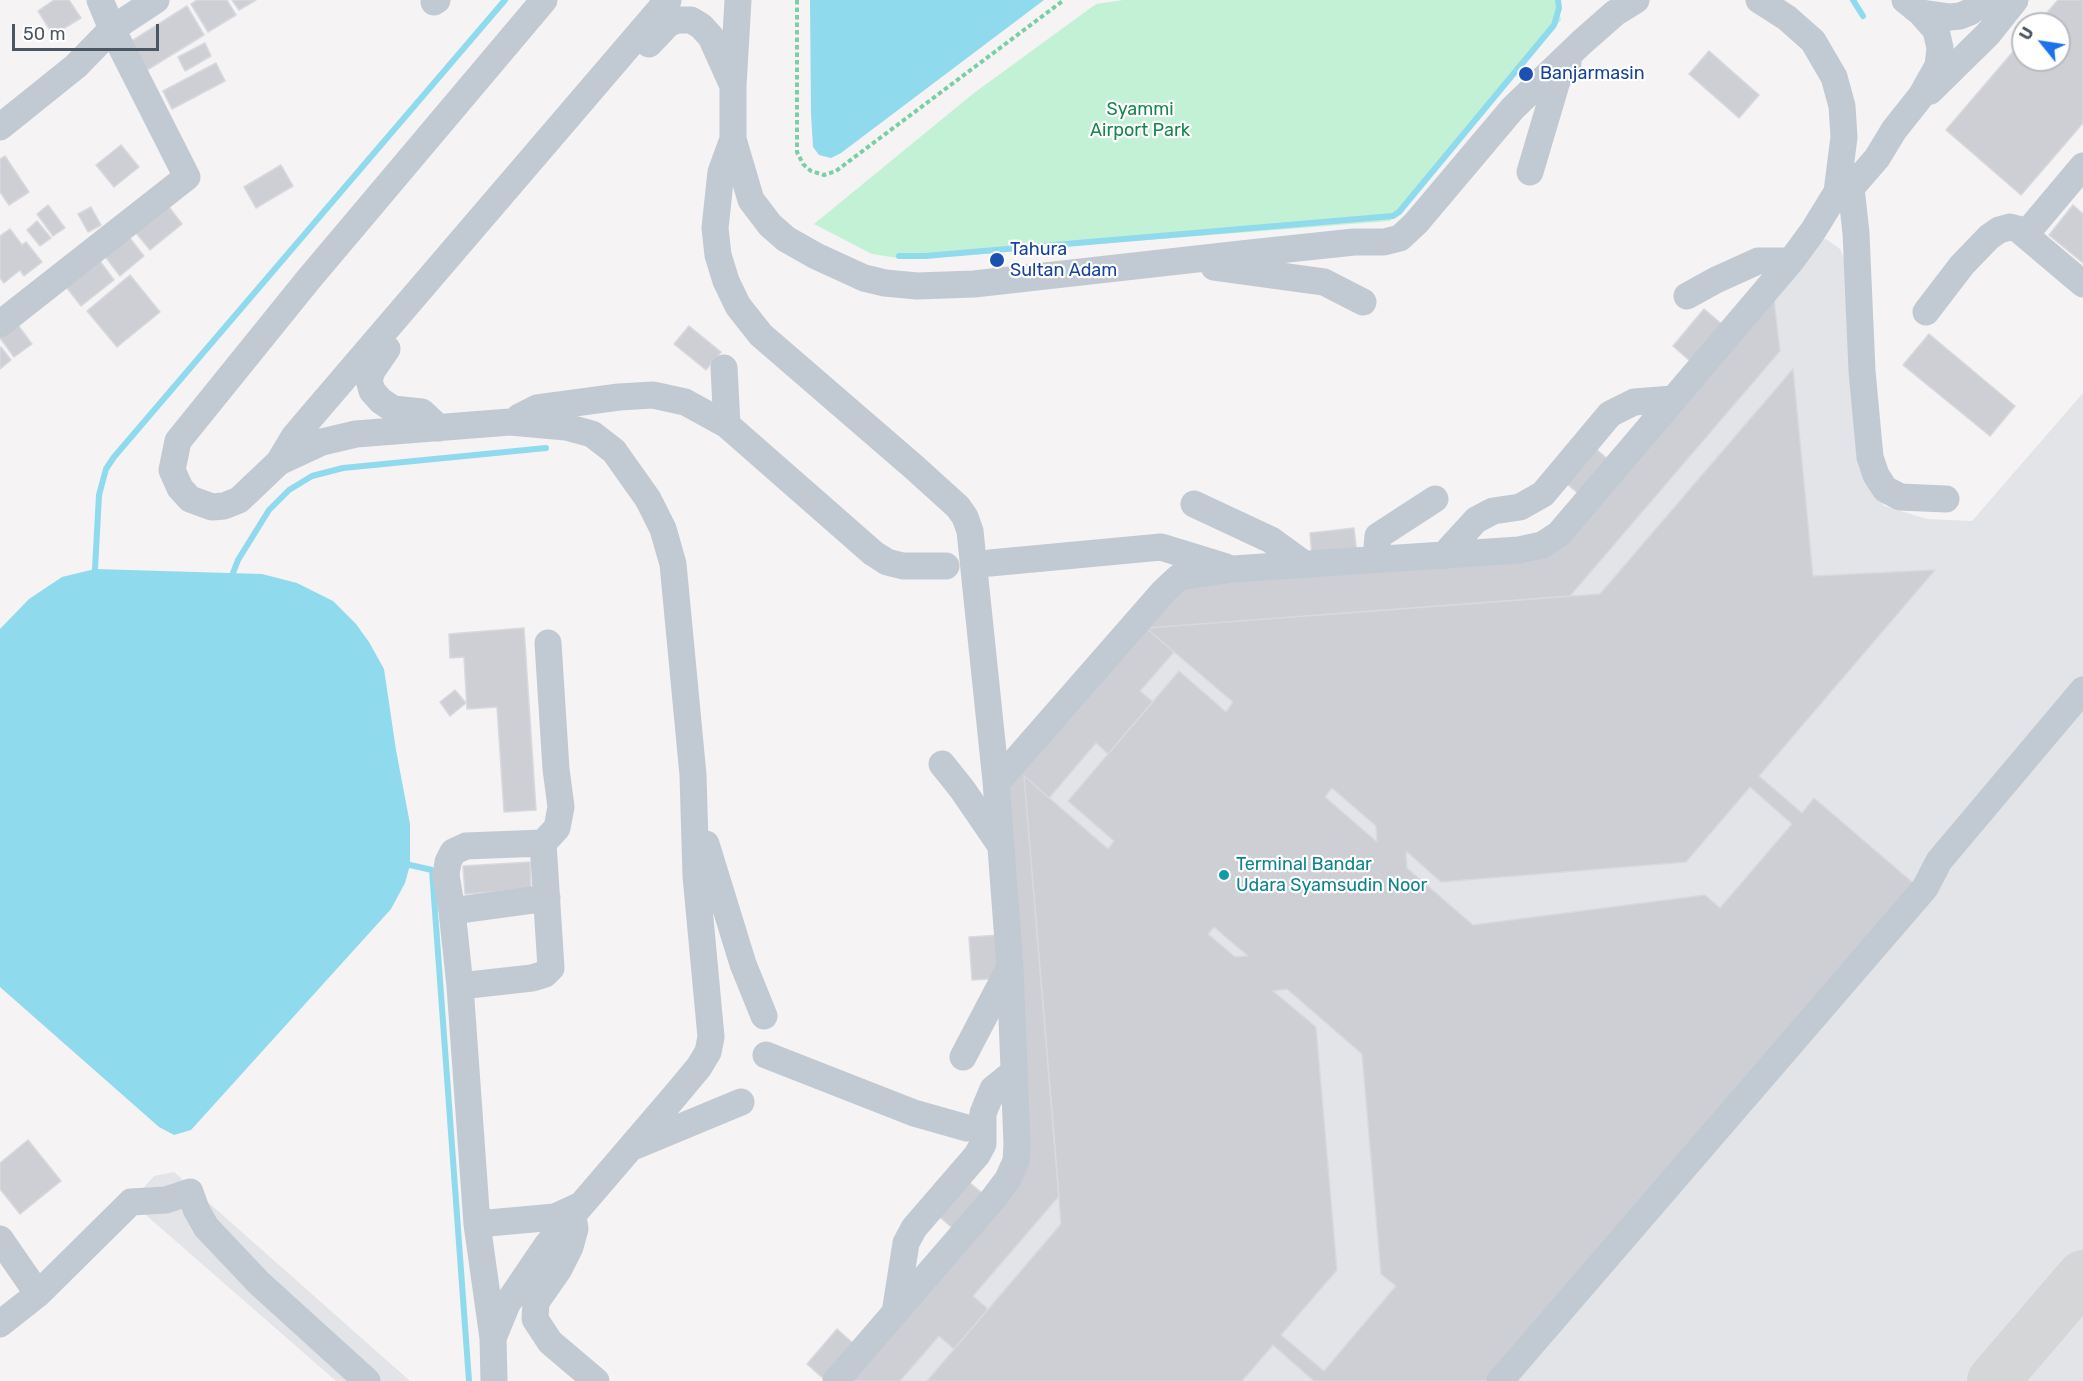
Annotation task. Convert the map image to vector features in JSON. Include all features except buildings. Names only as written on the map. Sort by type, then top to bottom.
[{"type":"street","points":[[0,324],[187,177],[112,29],[100,0]]},
{"type":"street","points":[[0,127],[76,66],[112,29],[156,0]]},
{"type":"street","points":[[544,0],[315,271],[178,441],[172,470],[180,488],[190,499],[212,507],[224,506],[239,500],[279,462],[294,437],[668,0]]},
{"type":"street","points":[[738,0],[733,86],[733,139],[752,200],[770,225],[786,239],[816,256],[864,278],[917,286],[974,284],[1354,242],[1384,242],[1400,238],[1416,223],[1513,108],[1615,13],[1636,0]]},
{"type":"street","points":[[1759,0],[1787,18],[1813,41],[1834,76],[1842,106],[1844,190],[1856,233],[1862,371],[1870,457],[1876,475],[1885,489],[1900,497],[1946,499]]},
{"type":"street","points":[[1913,6],[1950,16],[1959,16],[1970,12],[1984,0]]},
{"type":"street","points":[[1921,96],[1936,86],[1988,34],[2015,0]]},
{"type":"street","points":[[996,781],[1164,591],[1179,577],[1233,569],[1519,550],[1542,545],[1559,534],[1791,261],[1844,190],[1877,158],[1894,130],[1921,96],[1938,66],[1940,48],[1936,30],[1913,6]]},
{"type":"street","points":[[439,428],[422,412],[393,409],[381,401],[372,391],[369,380],[372,370],[383,353],[656,35],[668,24],[677,20],[691,20],[701,26],[711,37],[733,86]]},
{"type":"street","points":[[1530,171],[1557,81],[1582,42]]},
{"type":"street","points":[[1844,137],[1870,146],[1894,130]]},
{"type":"street","points":[[733,139],[721,172],[715,228],[718,255],[726,281],[738,306],[761,335],[915,468],[958,507],[965,517],[970,531],[996,781],[1010,968],[1016,1161],[1008,1179],[895,1313],[832,1380]]},
{"type":"street","points":[[2025,235],[2083,166]]},
{"type":"street","points":[[1926,312],[1962,265],[1989,237],[1999,230],[2010,227],[2018,229],[2083,284]]},
{"type":"street","points":[[1813,231],[1820,229],[1832,234],[1846,248],[1857,277]]},
{"type":"street","points":[[1183,261],[1324,282],[1363,302]]},
{"type":"street","points":[[1688,296],[1758,261],[1791,261]]},
{"type":"street","points":[[724,368],[727,425]]},
{"type":"street","points":[[510,422],[537,408],[619,397],[653,395],[686,402],[727,425],[873,554],[887,562],[903,566],[946,566]]},
{"type":"street","points":[[1443,556],[1476,520],[1492,511],[1520,507],[1543,494],[1610,414],[1634,402],[1673,399]]},
{"type":"street","points":[[279,462],[322,442],[356,434],[510,422],[543,423],[592,434],[614,451],[633,476],[663,529],[673,564],[693,775],[696,876],[711,1037],[708,1052],[699,1067],[547,1245],[507,1304],[493,1338]]},
{"type":"street","points":[[1376,560],[1378,536],[1435,499]]},
{"type":"street","points":[[1194,504],[1271,540],[1304,564]]},
{"type":"street","points":[[990,563],[1161,548],[1233,569]]},
{"type":"street","points":[[494,1381],[493,1338],[477,1224],[460,986],[446,874],[453,852],[466,846],[543,843],[557,828],[561,807],[556,769],[548,643]]},
{"type":"street","points":[[1500,1381],[1925,888],[1939,861],[2083,690]]},
{"type":"street","points":[[942,764],[1000,844]]},
{"type":"street","points":[[693,775],[708,855],[743,964],[764,1016]]},
{"type":"street","points":[[460,986],[532,978],[545,974],[551,968],[543,843]]},
{"type":"street","points":[[452,911],[547,898]]},
{"type":"street","points":[[963,1057],[1010,968]]},
{"type":"street","points":[[766,1055],[914,1113],[967,1128]]},
{"type":"street","points":[[895,1313],[906,1243],[914,1228],[978,1155],[983,1144],[983,1113],[993,1089],[1014,1072]]},
{"type":"street","points":[[628,1149],[741,1102]]},
{"type":"street","points":[[0,1324],[38,1294],[131,1202],[166,1200],[190,1192],[206,1227],[259,1283],[367,1381]]},
{"type":"street","points":[[477,1224],[555,1217],[578,1210]]},
{"type":"street","points":[[578,1210],[570,1247],[559,1269],[536,1302],[535,1318],[550,1342],[596,1381]]},
{"type":"street","points":[[0,1239],[38,1294]]},
{"type":"path","points":[[797,0],[797,152],[803,164],[812,171],[824,175],[837,171],[1064,0]]},
{"type":"shaded area","points":[[1826,239],[1840,249],[1847,265],[1863,478],[1884,506],[1927,519],[1972,521],[2083,393],[2083,1381],[840,1381],[1020,1170],[989,795],[1176,577],[1545,549],[1815,242]]},
{"type":"shaded area","points":[[174,1172],[410,1381],[336,1381],[131,1202],[154,1176]]},
{"type":"green space","name":"Syammi Airport Park","points":[[1123,0],[1557,0],[1561,20],[1390,221],[904,259],[872,254],[814,224],[974,93],[1096,4]]},
{"type":"water","points":[[810,0],[1044,0],[841,153],[831,158],[819,155],[813,147]]},
{"type":"water","points":[[95,569],[262,574],[297,583],[333,601],[356,624],[384,669],[410,824],[410,865],[405,883],[391,909],[191,1130],[174,1135],[159,1127],[0,987],[0,629],[29,599],[62,577]]},
{"type":"waterway","points":[[95,569],[99,495],[106,469],[114,457],[505,0]]},
{"type":"waterway","points":[[899,256],[925,256],[1393,216],[1399,212],[1554,25],[1559,8],[1558,0]]},
{"type":"waterway","points":[[1853,0],[1863,16]]},
{"type":"waterway","points":[[233,573],[238,560],[269,510],[289,490],[312,476],[343,468],[546,448]]},
{"type":"waterway","points":[[410,865],[432,870],[469,1381]]},
{"type":"taxiway","points":[[1993,1381],[2083,1276]]},
{"type":"place","name":"Banjarmasin","points":[[1526,74]]},
{"type":"place","name":"Tahura Sultan Adam","points":[[997,260]]},
{"type":"place","name":"Terminal Bandar Udara Syamsudin Noor","points":[[1224,875]]}]
